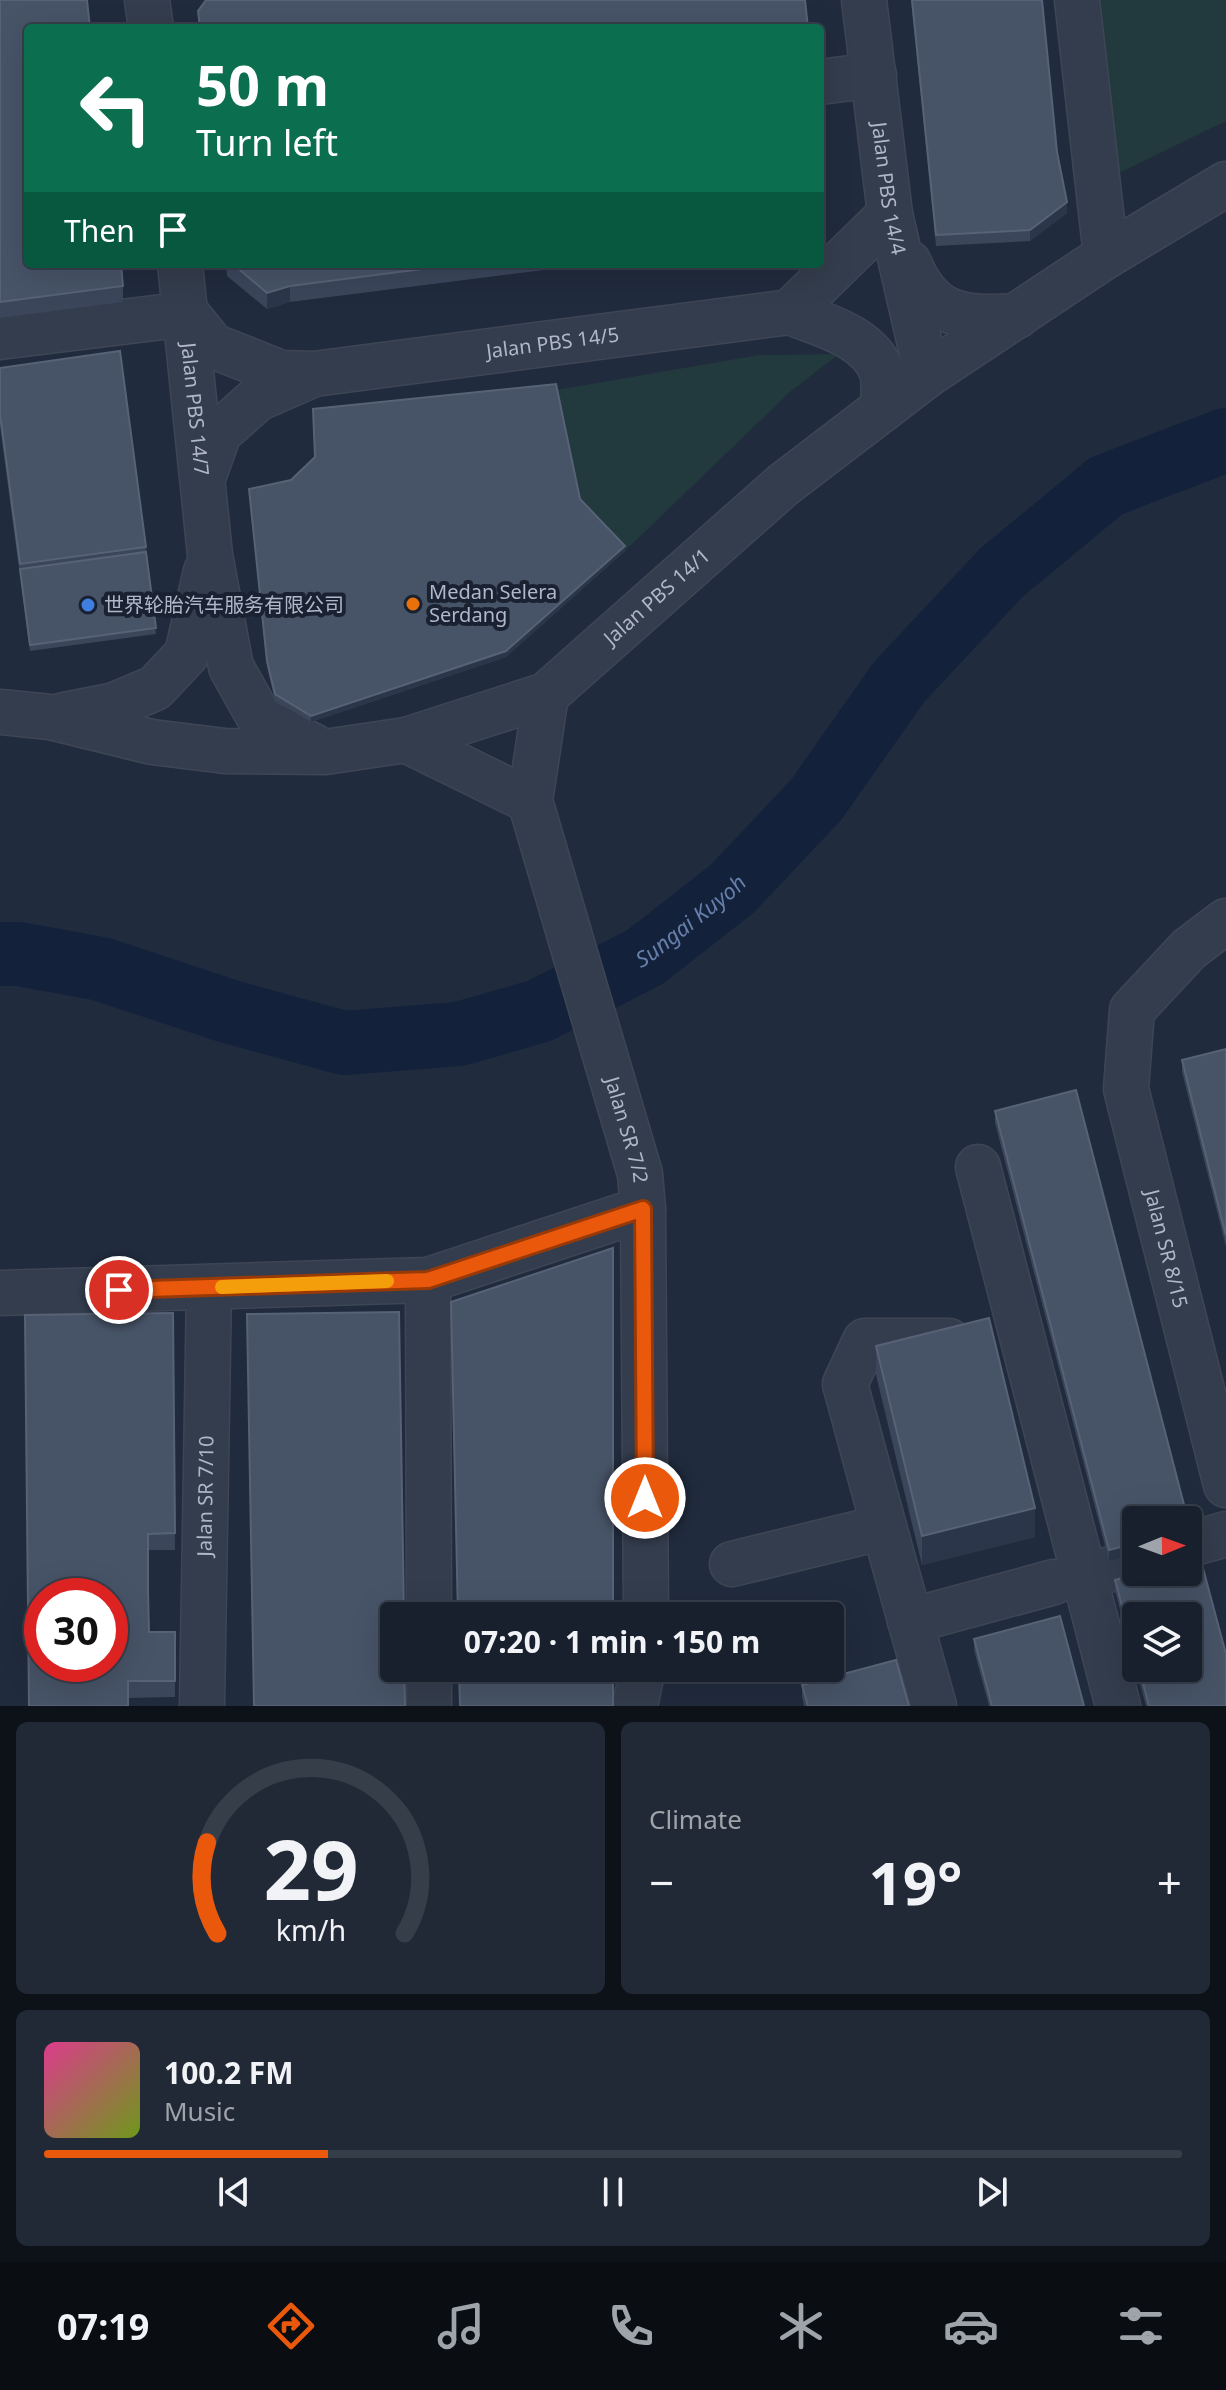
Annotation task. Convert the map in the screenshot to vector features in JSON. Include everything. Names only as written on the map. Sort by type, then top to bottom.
[{"type":"street","points":[[147,0],[150,24]]},
{"type":"street","name":"Jalan PBS 14/4","points":[[864,0],[890,214],[927,375]]},
{"type":"street","points":[[1077,0],[1106,256]]},
{"type":"street","points":[[824,81],[874,75]]},
{"type":"street","name":"Jalan PBS 14/1","points":[[0,712],[50,717],[152,742],[225,751],[325,752],[406,740],[546,695],[783,485],[927,375],[1106,256],[1226,184]]},
{"type":"street","points":[[790,312],[890,214],[918,284],[951,314],[984,318],[1017,316]]},
{"type":"street","name":"Jalan PBS 14/7","points":[[181,268],[210,555],[231,667],[260,719],[325,752]]},
{"type":"street","name":"Jalan PBS 14/5","points":[[314,374],[790,312],[848,336],[872,353],[883,374],[883,409]]},
{"type":"street","points":[[0,337],[187,314],[213,346],[281,373],[314,374]]},
{"type":"street","points":[[203,479],[219,433],[257,399],[314,374]]},
{"type":"street","name":"Jalan PBS 14/7","points":[[50,717],[115,705],[155,688],[187,654],[210,555]]},
{"type":"street","name":"Jalan SR 7/2","points":[[546,695],[535,818],[641,1192],[646,1602]]},
{"type":"street","points":[[406,740],[535,818]]},
{"type":"street","name":"Jalan SR 8/15","points":[[1226,921],[1189,949],[1132,1010],[1126,1089],[1226,1485]]},
{"type":"street","points":[[978,1167],[1070,1579],[1118,1706]]},
{"type":"street","points":[[0,1293],[428,1280],[641,1192]]},
{"type":"street","points":[[428,1280],[429,1602]]},
{"type":"street","name":"Jalan SR 7/10","points":[[202,1706],[209,1288]]},
{"type":"street","points":[[934,1706],[845,1384],[865,1341],[949,1341]]},
{"type":"street","points":[[732,1564],[884,1527]]},
{"type":"street","points":[[1202,1541],[1226,1534]]},
{"type":"street","points":[[910,1621],[1122,1565]]},
{"type":"street","points":[[429,1682],[429,1706]]},
{"type":"street","points":[[635,1706],[640,1682]]},
{"type":"green space","points":[[1101,0],[1226,0],[1226,121],[1117,174]]},
{"type":"green space","points":[[839,354],[790,392],[625,551],[580,505],[556,390],[759,355]]},
{"type":"building","points":[[0,0],[87,0],[90,24],[24,24],[24,268],[121,268],[123,286],[0,302]]},
{"type":"building","points":[[206,0],[805,0],[808,24],[200,24],[198,11]]},
{"type":"building","points":[[912,0],[1042,0],[1057,152],[1067,202],[1030,230],[936,235]]},
{"type":"building","points":[[238,268],[430,268],[290,286],[267,293]]},
{"type":"building","points":[[120,351],[146,547],[20,564],[0,414],[0,368]]},
{"type":"building","name":"Medan Selera Serdang","points":[[556,384],[580,499],[625,546],[506,651],[311,716],[275,694],[267,661],[249,489],[291,480],[315,457],[313,409]]},
{"type":"building","name":"世界轮胎汽车服务有限公司","points":[[146,552],[156,628],[30,645],[20,569]]},
{"type":"building","points":[[1226,1049],[1226,1236],[1182,1060]]},
{"type":"building","points":[[1076,1090],[1184,1506],[1122,1506],[1122,1547],[1109,1550],[995,1111]]},
{"type":"building","points":[[613,1248],[613,1602],[458,1602],[451,1302]]},
{"type":"building","points":[[399,1312],[404,1602],[380,1602],[380,1682],[404,1682],[405,1706],[254,1706],[247,1314]]},
{"type":"building","points":[[173,1313],[175,1533],[148,1534],[148,1591],[149,1632],[175,1632],[175,1681],[128,1681],[128,1578],[28,1578],[25,1315]]},
{"type":"building","points":[[989,1318],[1035,1508],[922,1536],[876,1346]]},
{"type":"building","points":[[1202,1564],[1226,1654],[1226,1706],[1149,1706],[1143,1682],[1202,1682],[1202,1602],[1122,1602],[1122,1606],[1115,1580],[1122,1578],[1122,1586],[1202,1586]]},
{"type":"building","points":[[1060,1616],[1084,1706],[992,1706],[974,1639]]},
{"type":"building","points":[[896,1660],[909,1706],[808,1706],[802,1685],[844,1682],[844,1674]]},
{"type":"building","points":[[29,1682],[128,1682],[128,1706],[29,1706]]},
{"type":"building","points":[[459,1682],[613,1682],[613,1706],[460,1706]]},
{"type":"waterway","name":"Sungai Kuyoh","points":[[0,954],[19,954],[101,969],[231,1012],[344,1043],[459,1034],[539,1011],[645,957],[732,889],[816,800],[899,682],[1001,573],[1106,486],[1226,440]]},
{"type":"slow traffic","points":[[222,1287],[387,1281]]},
{"type":"place","name":"Medan Selera Serdang","points":[[413,604]]},
{"type":"place","name":"世界轮胎汽车服务有限公司","points":[[88,605]]},
{"type":"route","points":[[119,1290],[428,1280],[643,1209],[645,1498]]}]
